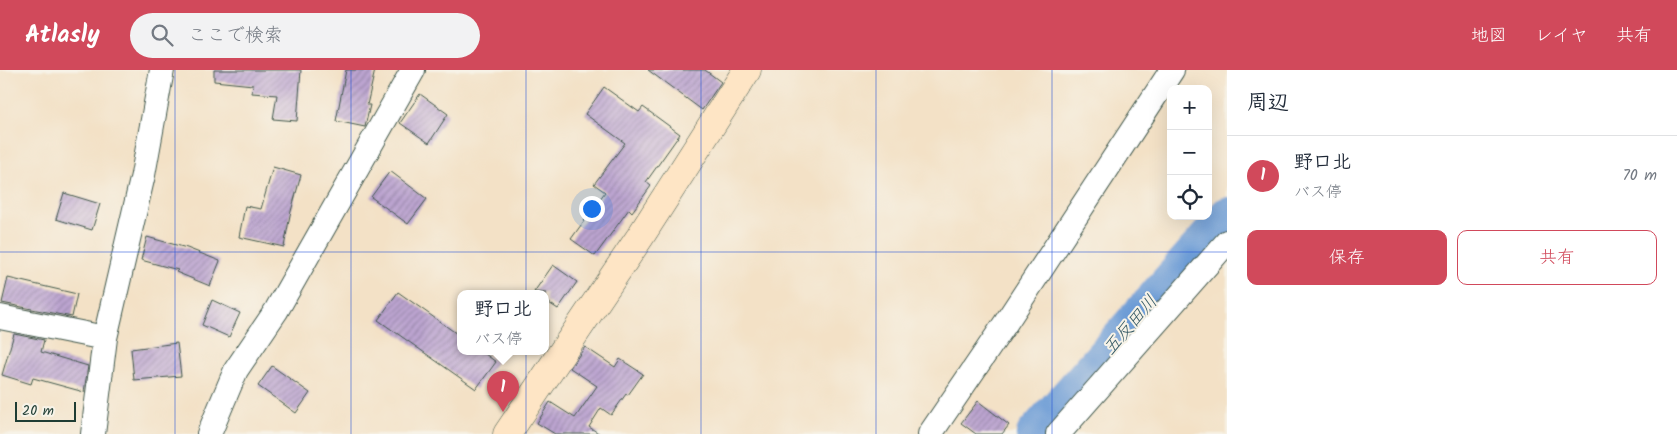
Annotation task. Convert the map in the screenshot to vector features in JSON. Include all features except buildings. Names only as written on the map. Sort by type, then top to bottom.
[{"type":"street","points":[[93,434],[104,338],[143,175],[162,70]]},
{"type":"street","points":[[208,434],[236,370],[276,311],[413,70]]},
{"type":"street","points":[[508,434],[630,252],[747,70]]},
{"type":"street","points":[[930,434],[1011,315],[1172,70]]},
{"type":"street","points":[[1058,434],[1227,242]]},
{"type":"street","points":[[0,318],[104,338]]},
{"type":"waterway","name":"五反田川","points":[[1034,434],[1227,215]]},
{"type":"place","name":"野口北","points":[[503,412]]}]
